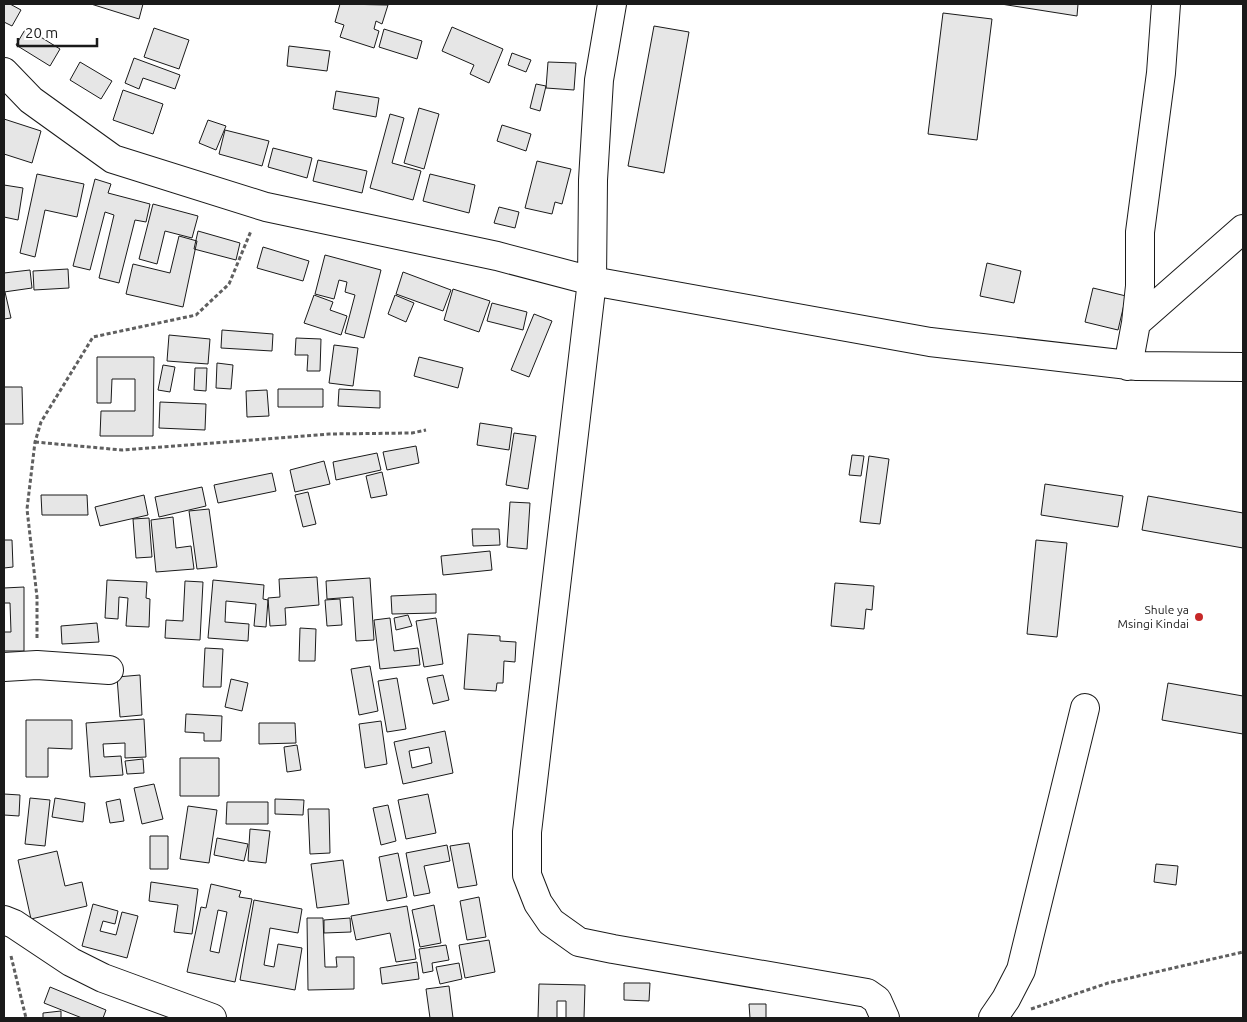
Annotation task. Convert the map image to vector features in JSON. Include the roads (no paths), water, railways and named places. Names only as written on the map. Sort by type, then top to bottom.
[{"type":"street","points":[[612,4],[599,80],[593,180],[592,281],[527,832],[527,875],[538,903],[551,922],[579,942],[613,950],[867,993],[877,1000],[885,1018]]},
{"type":"street","points":[[1128,366],[1136,323],[1140,286],[1140,232],[1161,73],[1166,4]]},
{"type":"street","points":[[4,72],[30,100],[113,159],[266,207],[497,256],[592,281],[930,342],[1128,366],[1243,367]]},
{"type":"street","points":[[1136,323],[1243,229]]},
{"type":"street","points":[[4,667],[37,665],[108,670]]},
{"type":"street","points":[[993,1018],[1006,999],[1021,970],[1085,708]]},
{"type":"street","points":[[4,920],[14,924],[70,962],[103,978],[212,1018]]},
{"type":"place","name":"Shule ya Msingi Kindai","points":[[1199,617]]}]
